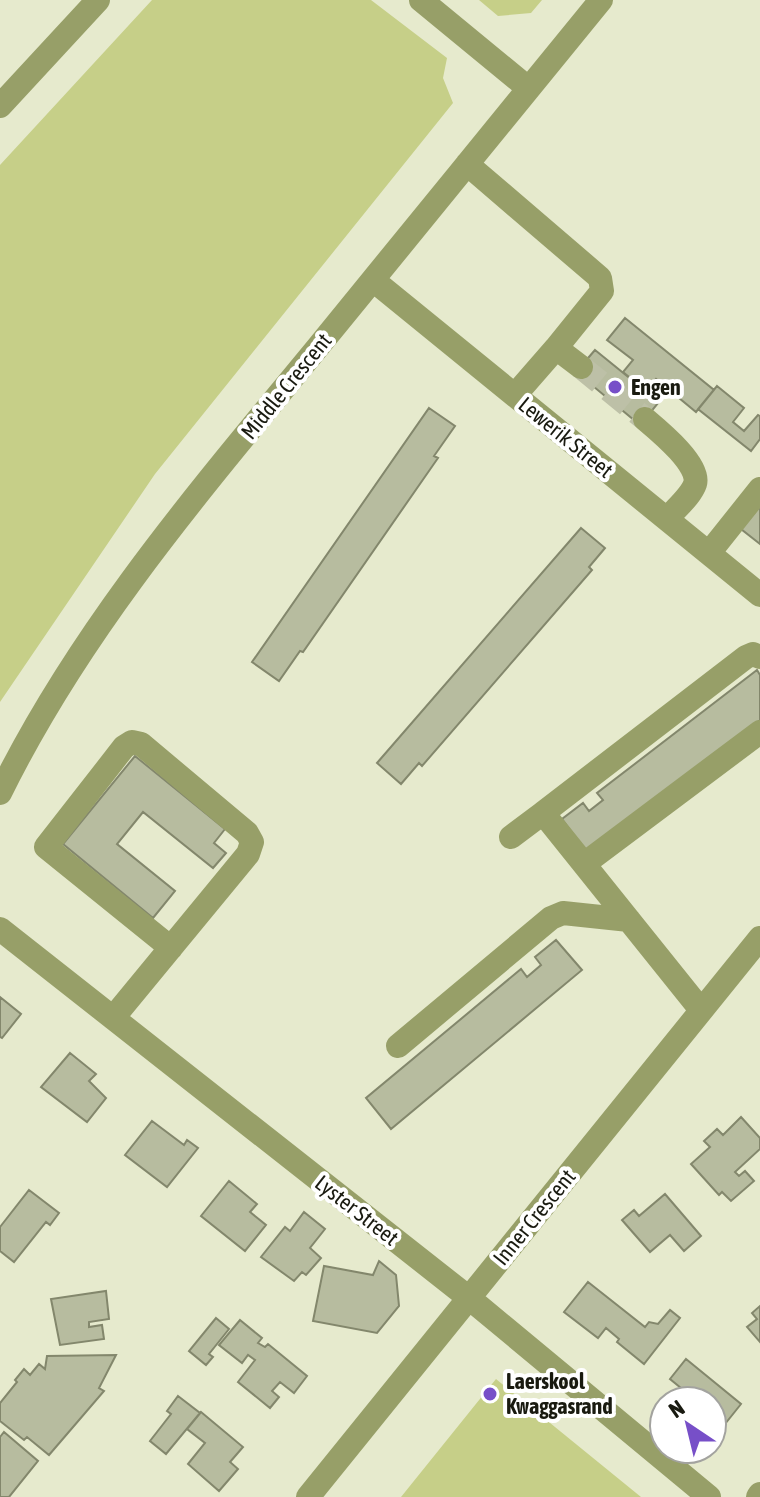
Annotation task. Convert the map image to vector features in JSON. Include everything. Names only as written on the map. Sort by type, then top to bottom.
[{"type":"street","points":[[0,106],[98,0]]},
{"type":"street","points":[[421,0],[528,88]]},
{"type":"street","name":"Middle Crescent","points":[[0,793],[37,721],[76,657],[126,586],[601,0]]},
{"type":"street","points":[[467,164],[600,278],[602,291],[515,395]]},
{"type":"street","name":"Lewerik Street","points":[[373,280],[760,595]]},
{"type":"street","points":[[556,348],[581,367]]},
{"type":"street","points":[[645,419],[688,461],[696,477],[695,485],[667,519]]},
{"type":"street","points":[[709,553],[760,489]]},
{"type":"street","points":[[511,837],[746,657],[753,654],[760,657]]},
{"type":"street","points":[[584,864],[760,732]]},
{"type":"street","points":[[113,1018],[171,948],[248,854],[252,842],[247,833],[153,754],[141,744],[132,742],[124,747],[46,847],[171,948]]},
{"type":"street","points":[[543,813],[701,1010]]},
{"type":"street","points":[[398,1046],[551,918],[563,913],[629,920]]},
{"type":"street","name":"Lyster Street","points":[[0,929],[469,1298],[707,1496]]},
{"type":"street","name":"Inner Crescent","points":[[308,1497],[760,938]]},
{"type":"green space","points":[[152,0],[371,0],[447,58],[443,78],[453,103],[155,474],[0,702],[0,165]]},
{"type":"green space","points":[[479,0],[542,0],[531,13],[498,16]]},
{"type":"green space","points":[[496,1379],[641,1497],[401,1497]]},
{"type":"building","points":[[625,318],[714,390],[696,412],[656,379],[646,391],[623,372],[633,360],[607,340]]},
{"type":"building","points":[[595,350],[659,402],[640,425],[576,372]]},
{"type":"building","points":[[717,386],[744,408],[733,422],[744,431],[760,416],[760,439],[751,451],[698,409]]},
{"type":"building","points":[[429,408],[455,426],[434,456],[438,458],[303,652],[300,651],[279,681],[252,662]]},
{"type":"building","points":[[760,506],[760,544],[741,529]]},
{"type":"building","points":[[581,528],[605,548],[589,567],[592,570],[422,766],[419,763],[401,784],[377,763]]},
{"type":"building","points":[[757,670],[760,675],[760,720],[587,853],[562,819],[583,803],[589,811],[603,800],[597,793]]},
{"type":"building","points":[[135,756],[225,829],[214,843],[226,853],[213,868],[143,812],[117,844],[175,891],[153,918],[63,844]]},
{"type":"building","points":[[556,940],[582,970],[391,1129],[366,1098],[521,969],[527,977],[541,965],[535,957]]},
{"type":"building","points":[[0,997],[21,1014],[2,1038],[0,1037]]},
{"type":"building","points":[[70,1053],[96,1074],[89,1081],[106,1098],[87,1122],[41,1087]]},
{"type":"building","points":[[741,1117],[760,1138],[760,1149],[735,1172],[739,1176],[745,1171],[754,1181],[731,1201],[722,1192],[719,1195],[691,1164],[710,1147],[704,1141],[717,1129],[723,1135]]},
{"type":"building","points":[[152,1121],[184,1145],[187,1140],[198,1148],[167,1187],[125,1155]]},
{"type":"building","points":[[229,1181],[257,1204],[250,1212],[266,1225],[245,1251],[201,1216]]},
{"type":"building","points":[[29,1190],[59,1213],[50,1225],[46,1222],[14,1262],[0,1251],[0,1227]]},
{"type":"building","points":[[665,1194],[701,1236],[684,1251],[670,1235],[650,1252],[622,1220],[634,1210],[639,1216]]},
{"type":"building","points":[[304,1212],[325,1229],[310,1248],[321,1258],[306,1275],[302,1272],[294,1281],[261,1257],[285,1227],[290,1231]]},
{"type":"building","points":[[379,1261],[396,1275],[399,1306],[377,1333],[313,1321],[324,1266],[373,1275]]},
{"type":"building","points":[[588,1282],[645,1327],[649,1322],[658,1324],[670,1310],[680,1318],[644,1364],[617,1342],[619,1339],[606,1328],[598,1338],[564,1312]]},
{"type":"building","points":[[106,1291],[109,1319],[89,1322],[89,1327],[102,1325],[104,1339],[60,1345],[51,1299]]},
{"type":"building","points":[[760,1306],[760,1342],[747,1327],[757,1319],[752,1313]]},
{"type":"building","points":[[216,1318],[229,1329],[209,1354],[213,1357],[206,1365],[189,1351]]},
{"type":"building","points":[[240,1320],[262,1338],[258,1343],[265,1347],[268,1344],[307,1376],[294,1393],[280,1382],[272,1391],[279,1397],[270,1408],[238,1382],[255,1360],[248,1355],[242,1363],[219,1345]]},
{"type":"building","points":[[116,1355],[99,1388],[104,1391],[49,1455],[0,1421],[0,1403],[24,1369],[30,1375],[39,1364],[45,1369],[47,1356]]},
{"type":"building","points":[[686,1359],[718,1385],[677,1385],[670,1379]]},
{"type":"building","points":[[728,1393],[741,1404],[728,1420]]},
{"type":"building","points":[[178,1396],[200,1413],[166,1454],[150,1441],[171,1414],[167,1411]]},
{"type":"building","points":[[201,1412],[243,1447],[230,1462],[238,1469],[219,1491],[188,1464],[205,1443],[187,1429]]},
{"type":"building","points":[[4,1432],[38,1461],[9,1497],[0,1497],[0,1437]]},
{"type":"tunnel","points":[[581,367],[645,419]]},
{"type":"place","name":"Engen","points":[[615,387]]},
{"type":"place","name":"Laerskool Kwaggasrand","points":[[490,1394]]}]
